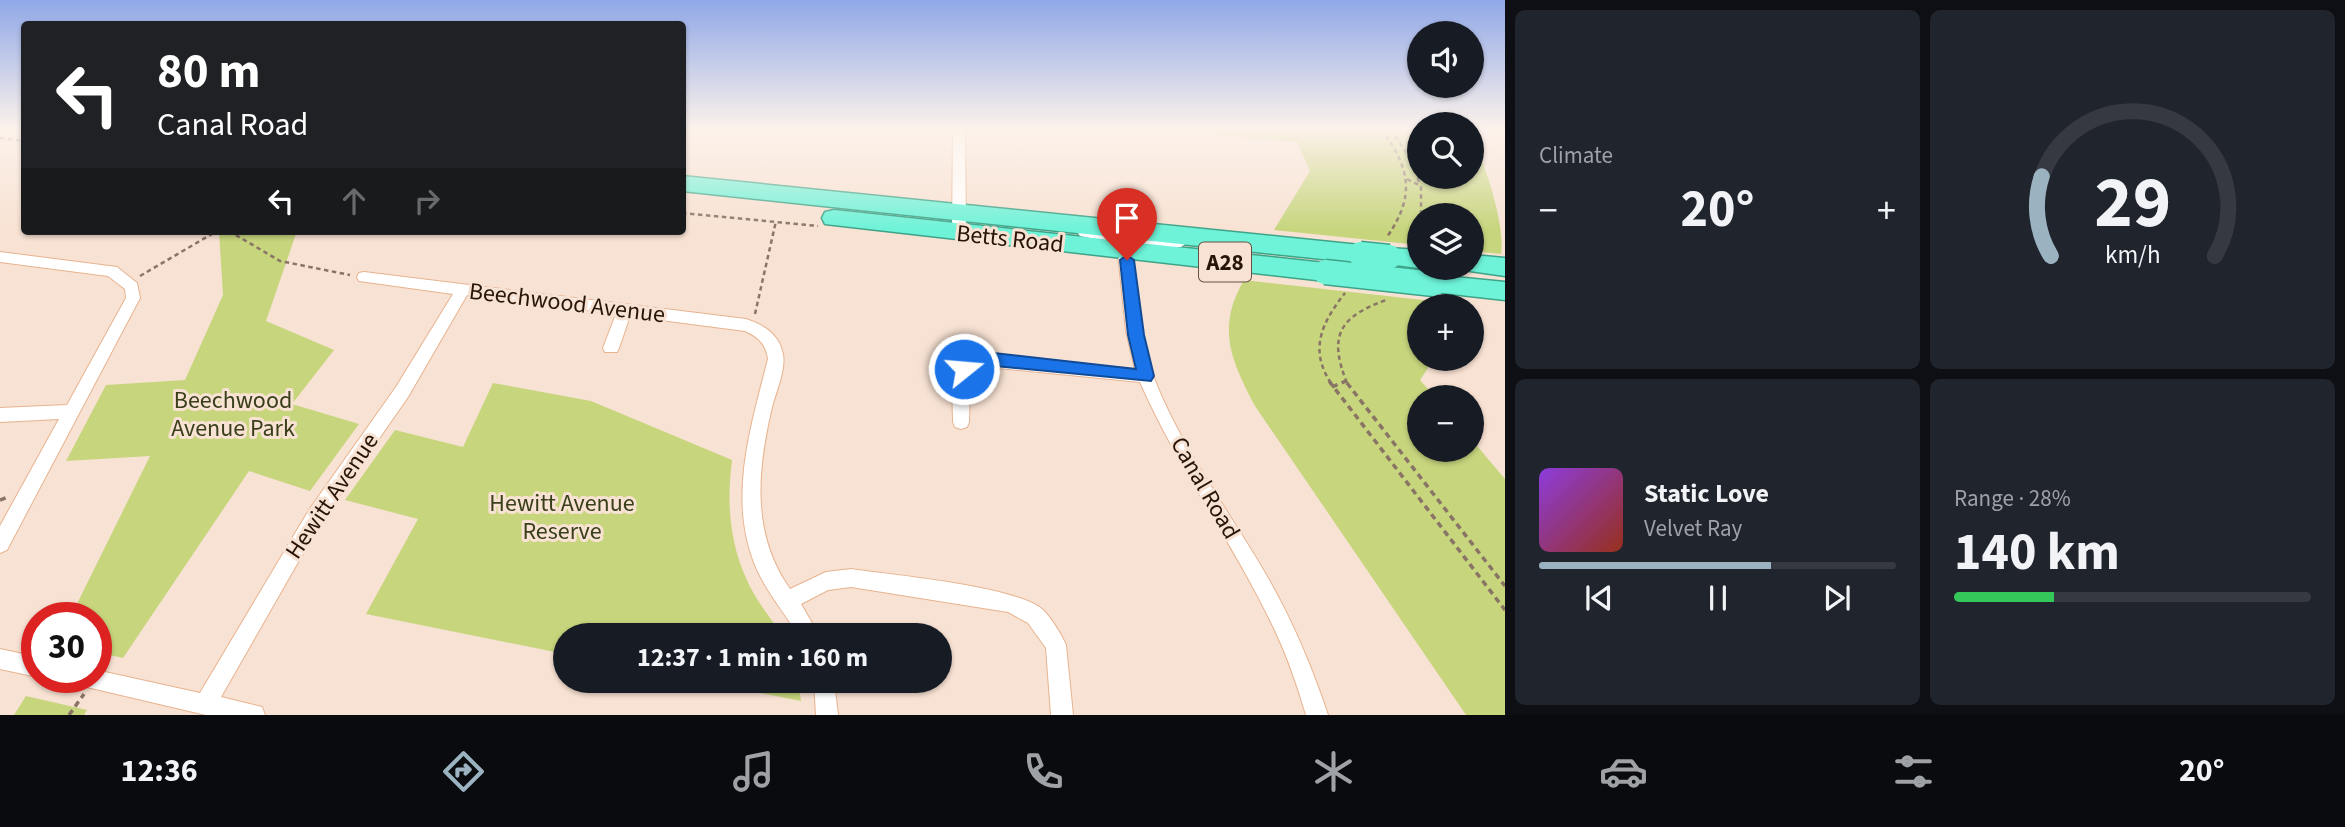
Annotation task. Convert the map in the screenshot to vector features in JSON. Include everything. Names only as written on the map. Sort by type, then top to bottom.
[{"type":"highway","name":"Betts Road","points":[[686,184],[959,223],[1125,251],[1505,291]]},
{"type":"highway","name":"Betts Road","points":[[686,201],[959,223],[1047,222],[1360,254],[1389,246],[1407,254]]},
{"type":"highway","points":[[1484,265],[1505,267]]},
{"type":"street","points":[[959,162],[959,223]]},
{"type":"street","points":[[1047,222],[1067,231],[1109,237],[1125,251],[1134,243],[1182,242],[1198,238]]},
{"type":"street","name":"Canal Road","points":[[1125,251],[1136,335],[1146,376],[1164,417],[1277,611],[1296,653],[1317,715]]},
{"type":"street","points":[[0,257],[112,271],[132,287],[133,303],[0,544]]},
{"type":"street","name":"Beechwood Avenue","points":[[364,277],[752,327],[768,337]]},
{"type":"street","name":"Hewitt Avenue","points":[[205,704],[315,516],[402,392],[463,290]]},
{"type":"street","points":[[611,348],[625,310]]},
{"type":"street","points":[[783,330],[768,337],[776,359],[751,471],[749,503],[753,533],[762,559],[802,623]]},
{"type":"street","points":[[961,422],[962,374],[967,358],[1146,376]]},
{"type":"street","points":[[0,415],[75,411]]},
{"type":"street","points":[[788,601],[826,581],[859,579],[1016,605],[1049,617],[1058,654],[1062,715]]},
{"type":"street","points":[[0,659],[21,664]]},
{"type":"street","points":[[112,684],[254,715]]},
{"type":"street","points":[[825,693],[827,715]]},
{"type":"path","points":[[1389,246],[1404,212],[1407,178],[1400,162]]},
{"type":"path","points":[[686,213],[829,227]]},
{"type":"path","points":[[752,327],[776,221]]},
{"type":"path","points":[[128,282],[210,235]]},
{"type":"path","points":[[236,235],[280,261],[364,277]]},
{"type":"path","points":[[1342,296],[1322,321],[1317,337],[1318,352],[1332,387],[1505,610]]},
{"type":"path","points":[[1390,298],[1354,312],[1343,324],[1337,358],[1347,383],[1505,586]]},
{"type":"path","points":[[1332,387],[1347,383]]},
{"type":"path","points":[[69,715],[81,693]]},
{"type":"green space","points":[[1306,162],[1407,162],[1407,189],[1484,189],[1484,166],[1495,200],[1502,242],[1501,254],[1484,252],[1484,203],[1407,203],[1407,244],[1274,230],[1310,171]]},
{"type":"green space","name":"Beechwood Avenue Park","points":[[219,235],[296,235],[266,321],[334,350],[292,404],[359,424],[310,491],[249,471],[123,658],[112,656],[112,602],[78,602],[150,456],[66,461],[106,385],[185,380],[223,295]]},
{"type":"green space","points":[[1244,280],[1407,298],[1407,371],[1426,371],[1420,380],[1424,385],[1407,385],[1407,462],[1484,462],[1484,454],[1505,479],[1505,715],[1466,715],[1255,406],[1239,374],[1230,344],[1229,329],[1235,297]]},
{"type":"green space","name":"Hewitt Avenue Reserve","points":[[493,383],[591,401],[732,460],[730,512],[735,545],[746,578],[773,623],[553,623],[553,652],[366,614],[418,519],[345,500],[395,430],[463,447]]},
{"type":"green space","points":[[761,693],[800,693],[801,701]]},
{"type":"green space","points":[[26,696],[87,710],[84,715],[14,715]]},
{"type":"route","points":[[964,369],[971,362],[985,358],[1146,376],[1136,335],[1127,260]]}]
